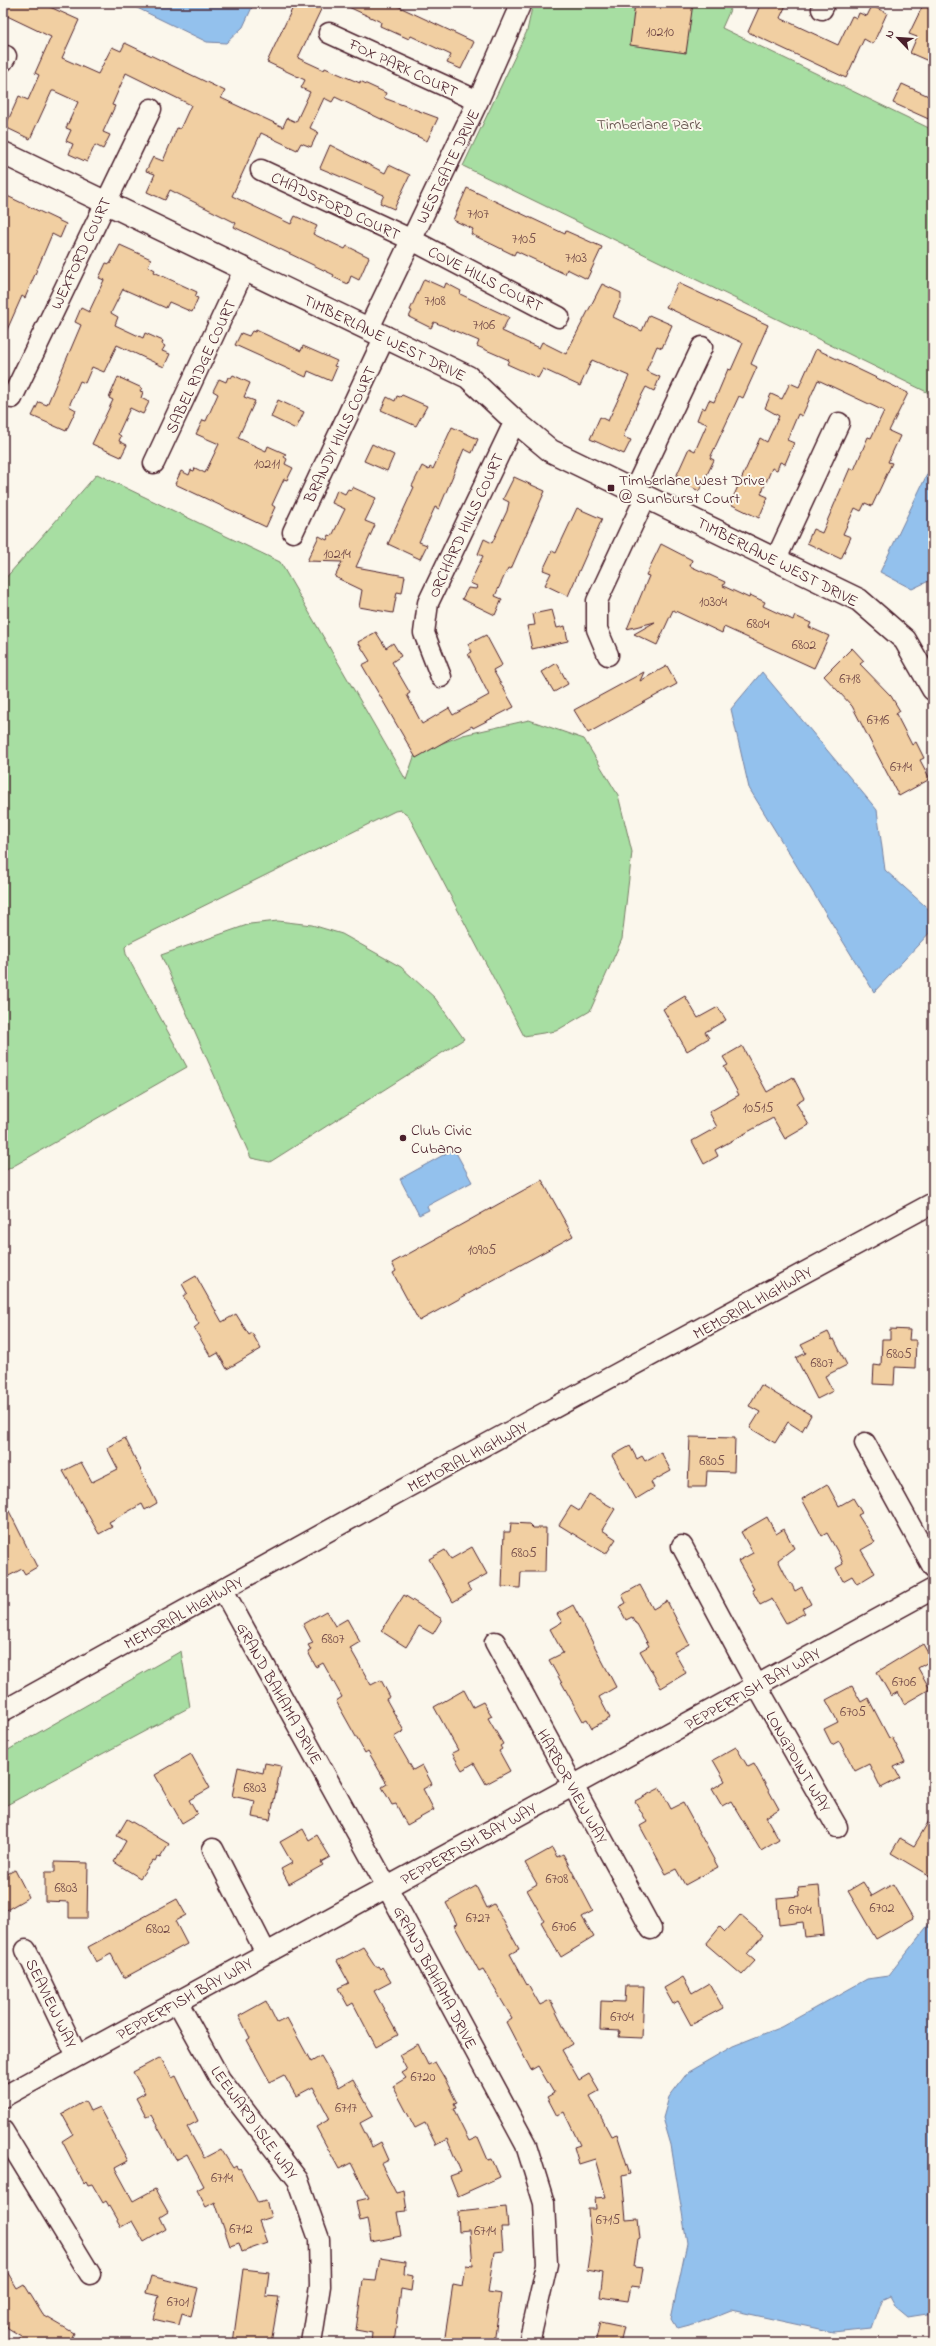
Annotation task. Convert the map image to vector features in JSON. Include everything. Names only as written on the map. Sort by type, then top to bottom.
[{"type":"street","name":"WESTGATE DRIVE","points":[[377,332],[412,240],[478,102],[520,3]]},
{"type":"street","name":"FOX PARK COURT","points":[[329,33],[478,102]]},
{"type":"street","name":"WEXFORD COURT","points":[[12,398],[104,202],[151,109]]},
{"type":"street","name":"TIMBERLANE WEST DRIVE","points":[[3,153],[245,268],[468,377],[514,421],[551,452],[776,559],[858,600],[905,640],[933,690]]},
{"type":"street","name":"CHADSFORD COURT","points":[[261,170],[412,240]]},
{"type":"street","name":"COVE HILLS COURT","points":[[412,240],[560,317]]},
{"type":"street","name":"SABEL RIDGE COURT","points":[[154,464],[245,268]]},
{"type":"street","name":"BRANDY HILLS COURT","points":[[293,532],[377,332]]},
{"type":"street","points":[[608,655],[597,629],[597,601],[702,347]]},
{"type":"street","name":"ORCHARD HILLS COURT","points":[[440,677],[424,633],[428,603],[514,421]]},
{"type":"street","points":[[776,559],[839,423]]},
{"type":"street","name":"MEMORIAL HIGHWAY","points":[[3,1711],[404,1489],[933,1203]]},
{"type":"street","points":[[865,1443],[933,1568]]},
{"type":"street","name":"LONGPOINT WAY","points":[[682,1546],[757,1686],[837,1827]]},
{"type":"street","name":"PEPPERFISH BAY WAY","points":[[3,2096],[933,1589]]},
{"type":"street","name":"GRAND BAHAMA DRIVE","points":[[223,1590],[387,1887],[526,2145],[544,2203],[547,2264],[529,2343]]},
{"type":"street","name":"HARBOR VIEW WAY","points":[[494,1642],[651,1929]]},
{"type":"street","points":[[212,1849],[266,1953]]},
{"type":"street","name":"SEAVIEW WAY","points":[[26,1950],[77,2056]]},
{"type":"street","name":"LEEWARD ISLE WAY","points":[[178,2001],[220,2079],[298,2180],[319,2239],[320,2286],[311,2343]]},
{"type":"street","points":[[3,2131],[90,2274]]},
{"type":"green space","name":"Timberlane Park","points":[[533,3],[733,3],[722,28],[933,130],[933,395],[463,166],[527,31]]},
{"type":"green space","points":[[97,474],[280,562],[406,780],[415,754],[463,735],[529,720],[584,739],[618,795],[632,852],[622,939],[590,1011],[556,1031],[524,1036],[408,815],[401,810],[395,811],[129,943],[125,947],[126,954],[187,1067],[3,1172],[3,581]]},
{"type":"green space","points":[[278,921],[312,925],[342,934],[401,967],[435,998],[464,1039],[270,1162],[251,1158],[161,955],[250,924]]},
{"type":"green space","points":[[181,1651],[190,1707],[3,1807],[3,1753]]},
{"type":"water","points":[[127,3],[254,3],[243,27],[226,43],[207,42]]},
{"type":"water","points":[[933,462],[933,579],[912,589],[880,572]]},
{"type":"water","points":[[762,672],[877,810],[885,870],[933,913],[933,929],[874,992],[749,788],[731,709]]},
{"type":"water","points":[[454,1149],[472,1182],[427,1206],[429,1210],[419,1215],[400,1179]]},
{"type":"water","points":[[933,1919],[933,2313],[908,2317],[896,2307],[890,2296],[881,2300],[871,2328],[833,2332],[731,2310],[696,2324],[677,2329],[671,2319],[687,2243],[671,2145],[663,2118],[669,2097],[688,2072],[733,2046],[781,2027],[867,1979],[888,1976]]},
{"type":"building","points":[[3,3],[41,3],[79,20],[62,58],[98,74],[112,47],[121,51],[125,43],[225,91],[221,98],[283,127],[287,118],[296,122],[310,92],[301,88],[305,80],[267,62],[295,3],[324,3],[298,58],[324,70],[325,68],[360,83],[360,81],[386,93],[384,98],[438,118],[427,141],[335,97],[332,102],[324,98],[310,128],[318,132],[311,147],[301,143],[297,150],[261,133],[232,196],[291,224],[295,216],[317,226],[313,234],[345,249],[347,246],[369,257],[359,280],[351,276],[348,284],[333,277],[334,275],[234,227],[236,223],[170,190],[165,200],[147,192],[155,174],[146,171],[153,157],[163,161],[177,128],[180,129],[191,105],[126,73],[112,105],[115,106],[103,132],[110,135],[103,149],[95,145],[87,162],[69,154],[73,144],[66,141],[71,130],[66,128],[78,102],[54,91],[52,91],[30,139],[5,127],[19,96],[28,100],[39,75],[35,73],[51,37],[3,14]]},
{"type":"building","points":[[340,3],[391,3],[474,42],[461,69],[447,63],[451,55],[411,36],[409,39],[380,26],[381,22]]},
{"type":"building","points":[[635,3],[693,3],[686,53],[630,45]]},
{"type":"building","points":[[761,3],[787,3],[780,18],[838,45],[852,16],[857,18],[859,13],[867,16],[872,6],[887,13],[873,44],[864,39],[846,78],[748,32]]},
{"type":"building","points":[[924,3],[933,3],[933,63],[910,53],[917,37],[909,34]]},
{"type":"building","points":[[902,84],[933,98],[933,121],[893,103]]},
{"type":"building","points":[[330,145],[385,173],[389,165],[410,175],[394,209],[380,203],[384,195],[320,168]]},
{"type":"building","points":[[467,188],[565,234],[566,231],[602,247],[587,279],[567,269],[565,274],[516,251],[514,255],[471,234],[473,229],[453,220]]},
{"type":"building","points":[[3,194],[66,224],[60,238],[52,234],[25,298],[22,296],[3,339]]},
{"type":"building","points":[[120,245],[151,259],[148,266],[155,270],[154,272],[197,292],[195,297],[198,298],[192,312],[169,302],[166,308],[123,289],[111,313],[118,317],[115,325],[143,338],[145,333],[163,341],[162,344],[165,346],[162,351],[170,354],[164,367],[117,345],[104,372],[92,367],[85,383],[80,381],[69,406],[76,410],[66,431],[32,416],[39,402],[47,405],[81,325],[75,322],[81,308],[89,312],[104,280],[99,278],[106,263],[110,264]]},
{"type":"building","points":[[424,279],[444,288],[446,283],[461,291],[460,294],[509,317],[502,331],[539,348],[542,342],[566,354],[602,284],[621,293],[621,299],[613,317],[642,331],[649,315],[672,325],[662,348],[657,346],[646,371],[660,377],[654,391],[646,387],[637,404],[623,437],[631,440],[624,454],[590,439],[600,417],[608,421],[629,376],[592,360],[580,386],[543,369],[538,378],[507,364],[509,360],[477,346],[479,341],[434,322],[431,328],[409,317],[412,311],[410,310]]},
{"type":"building","points":[[678,283],[768,325],[751,364],[757,367],[743,398],[739,396],[710,458],[714,460],[699,491],[675,479],[689,448],[695,451],[707,424],[697,420],[702,407],[705,409],[709,400],[714,402],[728,369],[731,370],[743,343],[666,307]]},
{"type":"building","points":[[256,330],[301,351],[303,346],[337,361],[334,366],[337,367],[331,381],[308,371],[306,377],[235,345],[241,333],[249,336],[252,331],[255,332]]},
{"type":"building","points":[[816,349],[908,393],[889,431],[900,436],[888,462],[892,463],[872,506],[865,503],[861,511],[855,508],[843,534],[851,537],[841,559],[807,543],[813,529],[822,533],[850,468],[854,470],[868,437],[871,438],[884,411],[818,380],[802,416],[798,414],[787,440],[794,443],[785,464],[780,462],[777,470],[772,468],[761,494],[768,497],[759,518],[730,504],[760,438],[767,442],[779,416],[765,408],[771,394],[782,399],[790,383],[799,387]]},
{"type":"building","points":[[233,375],[250,383],[244,397],[255,401],[238,438],[266,451],[268,446],[286,454],[284,457],[287,459],[285,464],[293,468],[287,480],[284,479],[272,505],[275,507],[266,527],[175,484],[181,471],[189,475],[191,470],[194,471],[195,468],[205,473],[219,444],[196,434],[203,420],[206,421],[218,394],[213,391],[219,379],[226,382],[228,377],[231,378]]},
{"type":"building","points":[[118,377],[142,388],[140,391],[143,392],[141,398],[149,402],[143,414],[130,408],[118,434],[121,436],[119,441],[127,445],[121,457],[92,444],[113,400],[109,398]]},
{"type":"building","points":[[402,395],[427,406],[416,426],[381,410],[387,397],[395,401],[397,396],[400,397]]},
{"type":"building","points":[[278,400],[304,412],[296,429],[271,417]]},
{"type":"building","points":[[452,427],[478,439],[472,453],[464,449],[439,509],[435,507],[419,542],[427,545],[420,559],[388,544],[422,466],[429,470],[430,467],[433,469]]},
{"type":"building","points":[[372,444],[394,455],[387,471],[364,461]]},
{"type":"building","points":[[514,477],[545,491],[511,569],[508,568],[495,596],[502,599],[495,615],[462,599],[468,588],[476,589],[477,586],[470,583],[483,556],[478,554],[484,539],[492,543],[507,511],[509,502],[503,499]]},
{"type":"building","points":[[352,487],[376,498],[365,521],[375,525],[356,567],[405,576],[402,593],[397,592],[393,613],[359,607],[362,590],[335,577],[342,562],[307,561],[319,536],[327,540],[329,535],[332,536],[345,509],[332,503],[337,490],[345,494],[348,489],[351,490]]},
{"type":"building","points":[[577,508],[602,519],[568,596],[545,585],[551,573],[543,570],[552,551],[556,553]]},
{"type":"building","points":[[661,544],[692,560],[690,566],[725,582],[723,586],[749,598],[750,595],[765,602],[763,606],[793,620],[795,616],[811,623],[809,627],[829,636],[814,668],[724,627],[722,633],[673,610],[657,645],[634,634],[655,622],[627,629],[649,576],[646,575]]},
{"type":"building","points":[[552,610],[557,628],[565,626],[568,641],[532,649],[527,626],[535,625],[533,614]]},
{"type":"building","points":[[376,632],[386,648],[393,643],[401,656],[392,662],[410,693],[407,695],[422,724],[449,708],[453,715],[489,695],[468,654],[472,652],[468,644],[486,635],[502,665],[493,670],[514,707],[473,728],[472,726],[416,758],[362,665],[370,661],[358,642]]},
{"type":"building","points":[[852,648],[864,661],[860,664],[891,696],[900,711],[896,714],[912,745],[916,742],[924,758],[920,760],[930,779],[899,796],[852,706],[824,676]]},
{"type":"building","points":[[557,663],[568,684],[554,692],[542,672]]},
{"type":"building","points":[[667,666],[677,684],[588,733],[574,710],[644,672],[640,681]]},
{"type":"building","points":[[685,996],[698,1018],[718,1007],[726,1020],[705,1032],[709,1038],[687,1051],[663,1009]]},
{"type":"building","points":[[742,1046],[767,1092],[793,1077],[804,1098],[796,1103],[809,1125],[785,1139],[773,1118],[715,1150],[718,1156],[704,1164],[692,1141],[717,1127],[709,1112],[739,1095],[724,1067],[728,1065],[723,1057]]},
{"type":"building","points":[[542,1180],[573,1236],[419,1321],[393,1273],[396,1271],[392,1263]]},
{"type":"building","points":[[196,1276],[222,1322],[236,1314],[249,1335],[252,1333],[261,1349],[227,1369],[218,1353],[211,1357],[194,1328],[199,1324],[183,1296],[187,1293],[182,1284]]},
{"type":"building","points":[[890,1329],[910,1330],[909,1340],[916,1340],[915,1368],[895,1367],[894,1385],[873,1384],[874,1365],[881,1366],[882,1339],[890,1339]]},
{"type":"building","points":[[828,1332],[832,1340],[834,1339],[847,1365],[825,1376],[833,1391],[817,1399],[796,1358],[806,1353],[801,1345]]},
{"type":"building","points":[[761,1385],[811,1415],[802,1431],[788,1422],[775,1443],[750,1428],[760,1412],[749,1406]]},
{"type":"building","points":[[690,1437],[735,1438],[734,1472],[707,1471],[706,1487],[688,1487]]},
{"type":"building","points":[[125,1438],[157,1503],[145,1510],[142,1504],[109,1522],[112,1527],[99,1534],[63,1471],[81,1462],[92,1482],[118,1469],[107,1448]]},
{"type":"building","points":[[630,1446],[637,1459],[642,1456],[645,1461],[661,1452],[671,1471],[651,1482],[654,1488],[636,1499],[612,1456]]},
{"type":"building","points":[[827,1484],[839,1506],[853,1498],[862,1513],[858,1515],[875,1542],[861,1550],[875,1573],[857,1584],[852,1576],[843,1581],[836,1568],[843,1564],[840,1556],[827,1533],[822,1536],[802,1499]]},
{"type":"building","points":[[589,1494],[615,1509],[602,1530],[616,1539],[606,1554],[559,1525],[571,1506],[579,1511]]},
{"type":"building","points":[[3,1499],[37,1567],[25,1574],[22,1569],[3,1579]]},
{"type":"building","points":[[767,1517],[776,1534],[784,1529],[794,1548],[778,1560],[795,1591],[802,1587],[811,1604],[802,1609],[805,1613],[786,1623],[772,1599],[760,1605],[752,1590],[754,1589],[738,1561],[753,1553],[741,1532]]},
{"type":"building","points":[[511,1523],[529,1524],[533,1528],[546,1528],[545,1572],[521,1572],[520,1588],[502,1587],[504,1532],[510,1532]]},
{"type":"building","points":[[472,1547],[487,1574],[467,1585],[471,1591],[453,1602],[429,1559],[445,1550],[451,1559]]},
{"type":"building","points":[[640,1585],[653,1609],[667,1601],[689,1644],[674,1652],[686,1673],[661,1688],[640,1651],[649,1646],[632,1617],[626,1620],[619,1607],[626,1603],[622,1595]]},
{"type":"building","points":[[404,1595],[442,1619],[433,1634],[419,1626],[406,1647],[381,1631]]},
{"type":"building","points":[[573,1605],[616,1687],[599,1697],[610,1718],[592,1728],[587,1719],[583,1721],[549,1660],[563,1653],[550,1629],[562,1622],[557,1614]]},
{"type":"building","points":[[326,1611],[335,1626],[347,1619],[360,1642],[350,1648],[371,1685],[381,1680],[390,1697],[386,1699],[404,1731],[394,1737],[413,1770],[422,1765],[432,1784],[423,1789],[434,1810],[407,1825],[396,1804],[392,1805],[382,1787],[387,1784],[368,1751],[365,1753],[336,1701],[342,1697],[323,1663],[316,1667],[308,1652],[311,1650],[308,1645],[313,1643],[303,1624]]},
{"type":"building","points":[[923,1644],[932,1660],[918,1668],[930,1689],[904,1704],[898,1692],[891,1696],[877,1672]]},
{"type":"building","points":[[852,1686],[861,1702],[868,1698],[889,1738],[892,1737],[905,1762],[894,1767],[900,1778],[881,1788],[869,1764],[855,1771],[839,1741],[832,1745],[824,1729],[838,1722],[826,1700]]},
{"type":"building","points":[[464,1690],[473,1707],[483,1702],[492,1716],[488,1718],[503,1744],[500,1746],[502,1749],[499,1751],[510,1771],[486,1784],[474,1763],[462,1770],[452,1753],[458,1750],[434,1707]]},
{"type":"building","points":[[736,1747],[748,1767],[754,1764],[779,1809],[766,1817],[779,1840],[761,1851],[731,1801],[722,1806],[712,1789],[725,1781],[713,1760]]},
{"type":"building","points":[[191,1754],[210,1788],[189,1800],[197,1814],[182,1823],[155,1775]]},
{"type":"building","points":[[265,1763],[281,1766],[270,1820],[252,1817],[255,1801],[232,1796],[238,1767],[263,1773]]},
{"type":"building","points":[[660,1788],[671,1809],[683,1803],[718,1867],[685,1885],[676,1869],[666,1874],[640,1826],[647,1822],[635,1801]]},
{"type":"building","points":[[933,1814],[933,1878],[891,1853],[900,1838],[914,1846]]},
{"type":"building","points":[[127,1819],[169,1844],[160,1858],[157,1857],[155,1861],[153,1860],[140,1878],[114,1862],[126,1841],[117,1836]]},
{"type":"building","points":[[303,1829],[309,1840],[317,1835],[330,1857],[321,1862],[323,1865],[289,1884],[281,1869],[292,1863],[280,1842]]},
{"type":"building","points":[[552,1848],[557,1857],[563,1854],[593,1911],[582,1917],[594,1937],[561,1957],[541,1922],[544,1920],[527,1890],[537,1884],[525,1863]]},
{"type":"building","points":[[55,1862],[88,1863],[87,1918],[69,1918],[69,1902],[45,1901],[45,1872],[55,1872]]},
{"type":"building","points":[[15,1870],[29,1897],[3,1912],[3,1876]]},
{"type":"building","points":[[863,1882],[872,1896],[893,1884],[913,1918],[876,1939],[848,1891]]},
{"type":"building","points":[[476,1886],[487,1908],[494,1904],[519,1949],[510,1954],[527,1985],[528,1984],[540,2005],[550,2000],[572,2044],[562,2050],[579,2080],[589,2074],[599,2091],[590,2096],[611,2136],[617,2134],[630,2174],[622,2176],[626,2220],[638,2219],[640,2238],[638,2239],[634,2267],[643,2268],[640,2287],[631,2286],[628,2301],[600,2297],[603,2273],[587,2270],[591,2242],[588,2209],[596,2209],[595,2198],[606,2197],[595,2159],[579,2164],[574,2147],[580,2145],[564,2112],[557,2116],[547,2097],[554,2093],[538,2066],[531,2070],[506,2022],[512,2018],[483,1969],[479,1971],[454,1925],[457,1924],[446,1903]]},
{"type":"building","points":[[819,1886],[824,1935],[805,1937],[803,1922],[779,1925],[777,1898],[799,1896],[798,1888]]},
{"type":"building","points":[[177,1899],[186,1915],[175,1921],[187,1944],[124,1978],[111,1954],[96,1962],[88,1947]]},
{"type":"building","points":[[740,1915],[763,1935],[747,1954],[755,1961],[742,1975],[706,1944],[720,1927],[725,1932]]},
{"type":"building","points":[[363,1947],[376,1967],[378,1966],[380,1969],[382,1967],[391,1982],[374,1991],[398,2035],[376,2047],[353,2003],[348,2006],[338,1988],[349,1983],[337,1961]]},
{"type":"building","points":[[683,1977],[692,1993],[709,1983],[723,2008],[691,2025],[678,2001],[673,2004],[664,1988]]},
{"type":"building","points":[[626,1986],[644,1986],[642,2038],[619,2037],[620,2031],[600,2030],[601,2001],[625,2002]]},
{"type":"building","points":[[266,2001],[277,2023],[287,2018],[311,2062],[321,2056],[339,2087],[353,2079],[373,2116],[360,2123],[372,2147],[381,2142],[389,2160],[381,2164],[396,2193],[404,2191],[407,2211],[397,2212],[401,2236],[371,2242],[367,2219],[360,2221],[356,2201],[369,2198],[351,2163],[339,2169],[316,2127],[330,2119],[313,2087],[296,2096],[284,2075],[270,2082],[247,2040],[250,2038],[239,2016]]},
{"type":"building","points":[[418,2044],[428,2065],[435,2062],[445,2079],[457,2103],[454,2104],[456,2108],[453,2109],[469,2141],[478,2137],[488,2160],[492,2159],[500,2177],[458,2196],[450,2176],[461,2172],[447,2139],[436,2145],[425,2123],[415,2128],[393,2086],[406,2078],[402,2073],[407,2070],[399,2055]]},
{"type":"building","points":[[161,2057],[172,2078],[176,2076],[198,2121],[187,2127],[204,2158],[221,2149],[233,2168],[236,2166],[238,2169],[240,2168],[258,2203],[266,2201],[271,2217],[259,2221],[267,2243],[242,2252],[239,2243],[230,2246],[215,2202],[206,2207],[197,2190],[204,2186],[187,2154],[176,2160],[151,2115],[146,2117],[136,2098],[145,2093],[133,2072]]},
{"type":"building","points":[[85,2101],[90,2111],[99,2107],[128,2161],[115,2168],[133,2201],[155,2189],[168,2212],[160,2217],[166,2229],[144,2242],[132,2221],[121,2227],[106,2201],[103,2203],[92,2184],[88,2185],[86,2181],[84,2183],[62,2141],[73,2134],[62,2114]]},
{"type":"building","points":[[506,2207],[508,2227],[501,2227],[503,2251],[494,2252],[488,2292],[501,2294],[494,2343],[444,2343],[453,2284],[463,2286],[466,2265],[473,2266],[470,2230],[459,2231],[458,2212]]},
{"type":"building","points":[[380,2258],[405,2262],[404,2274],[413,2276],[411,2291],[401,2289],[394,2343],[371,2343],[372,2333],[356,2330],[363,2280],[376,2281]]},
{"type":"building","points":[[3,2265],[17,2288],[24,2284],[43,2315],[74,2333],[69,2343],[17,2343],[21,2336],[3,2325]]},
{"type":"building","points":[[243,2269],[269,2272],[266,2296],[279,2297],[271,2343],[233,2343]]},
{"type":"building","points":[[151,2276],[198,2288],[191,2316],[182,2313],[179,2325],[153,2319],[159,2296],[146,2293]]},
{"type":"building","points":[[600,2322],[624,2327],[620,2343],[595,2343]]},
{"type":"place","name":"Timberlane West Drive @ Sunburst Court","points":[[611,488]]},
{"type":"place","name":"Club Civic Cubano","points":[[403,1138]]}]
